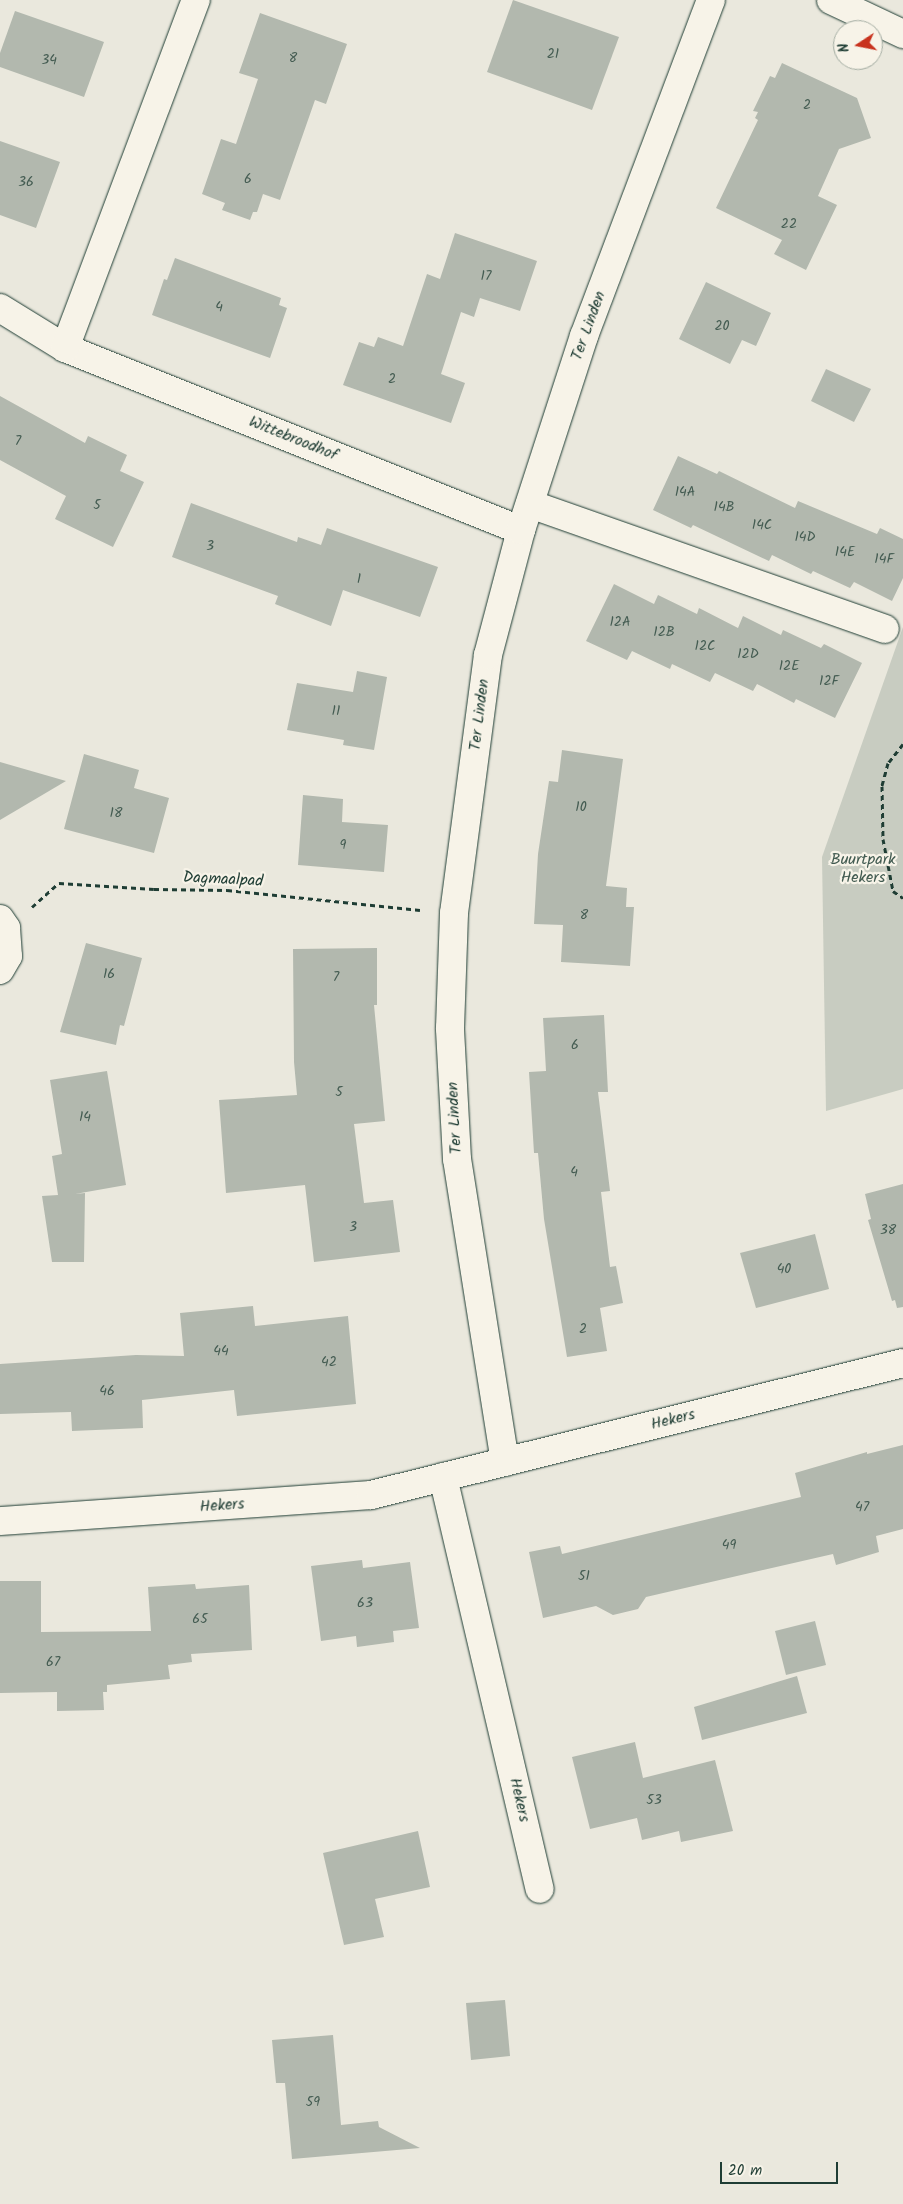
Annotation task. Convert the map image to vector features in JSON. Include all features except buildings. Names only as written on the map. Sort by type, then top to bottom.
[{"type":"street","points":[[65,348],[196,0]]},
{"type":"street","name":"Ter Linden","points":[[505,1462],[458,1160],[450,1028],[454,912],[488,655],[521,530],[584,336],[711,0]]},
{"type":"street","points":[[831,0],[903,34]]},
{"type":"street","name":"Wittebroodhof","points":[[0,308],[65,348],[521,530]]},
{"type":"street","points":[[530,504],[885,629]]},
{"type":"street","points":[[0,970],[8,956],[3,924]]},
{"type":"street","name":"Hekers","points":[[0,1521],[371,1495],[903,1363]]},
{"type":"street","name":"Hekers","points":[[443,1477],[540,1889]]},
{"type":"path","points":[[903,744],[888,763],[882,786],[883,839],[894,891],[903,898]]},
{"type":"path","name":"Dagmaalpad","points":[[3,924],[59,883],[154,889],[227,890],[366,906],[454,912]]},
{"type":"green space","name":"Buurtpark Hekers","points":[[903,627],[903,1089],[826,1111],[822,857]]}]
